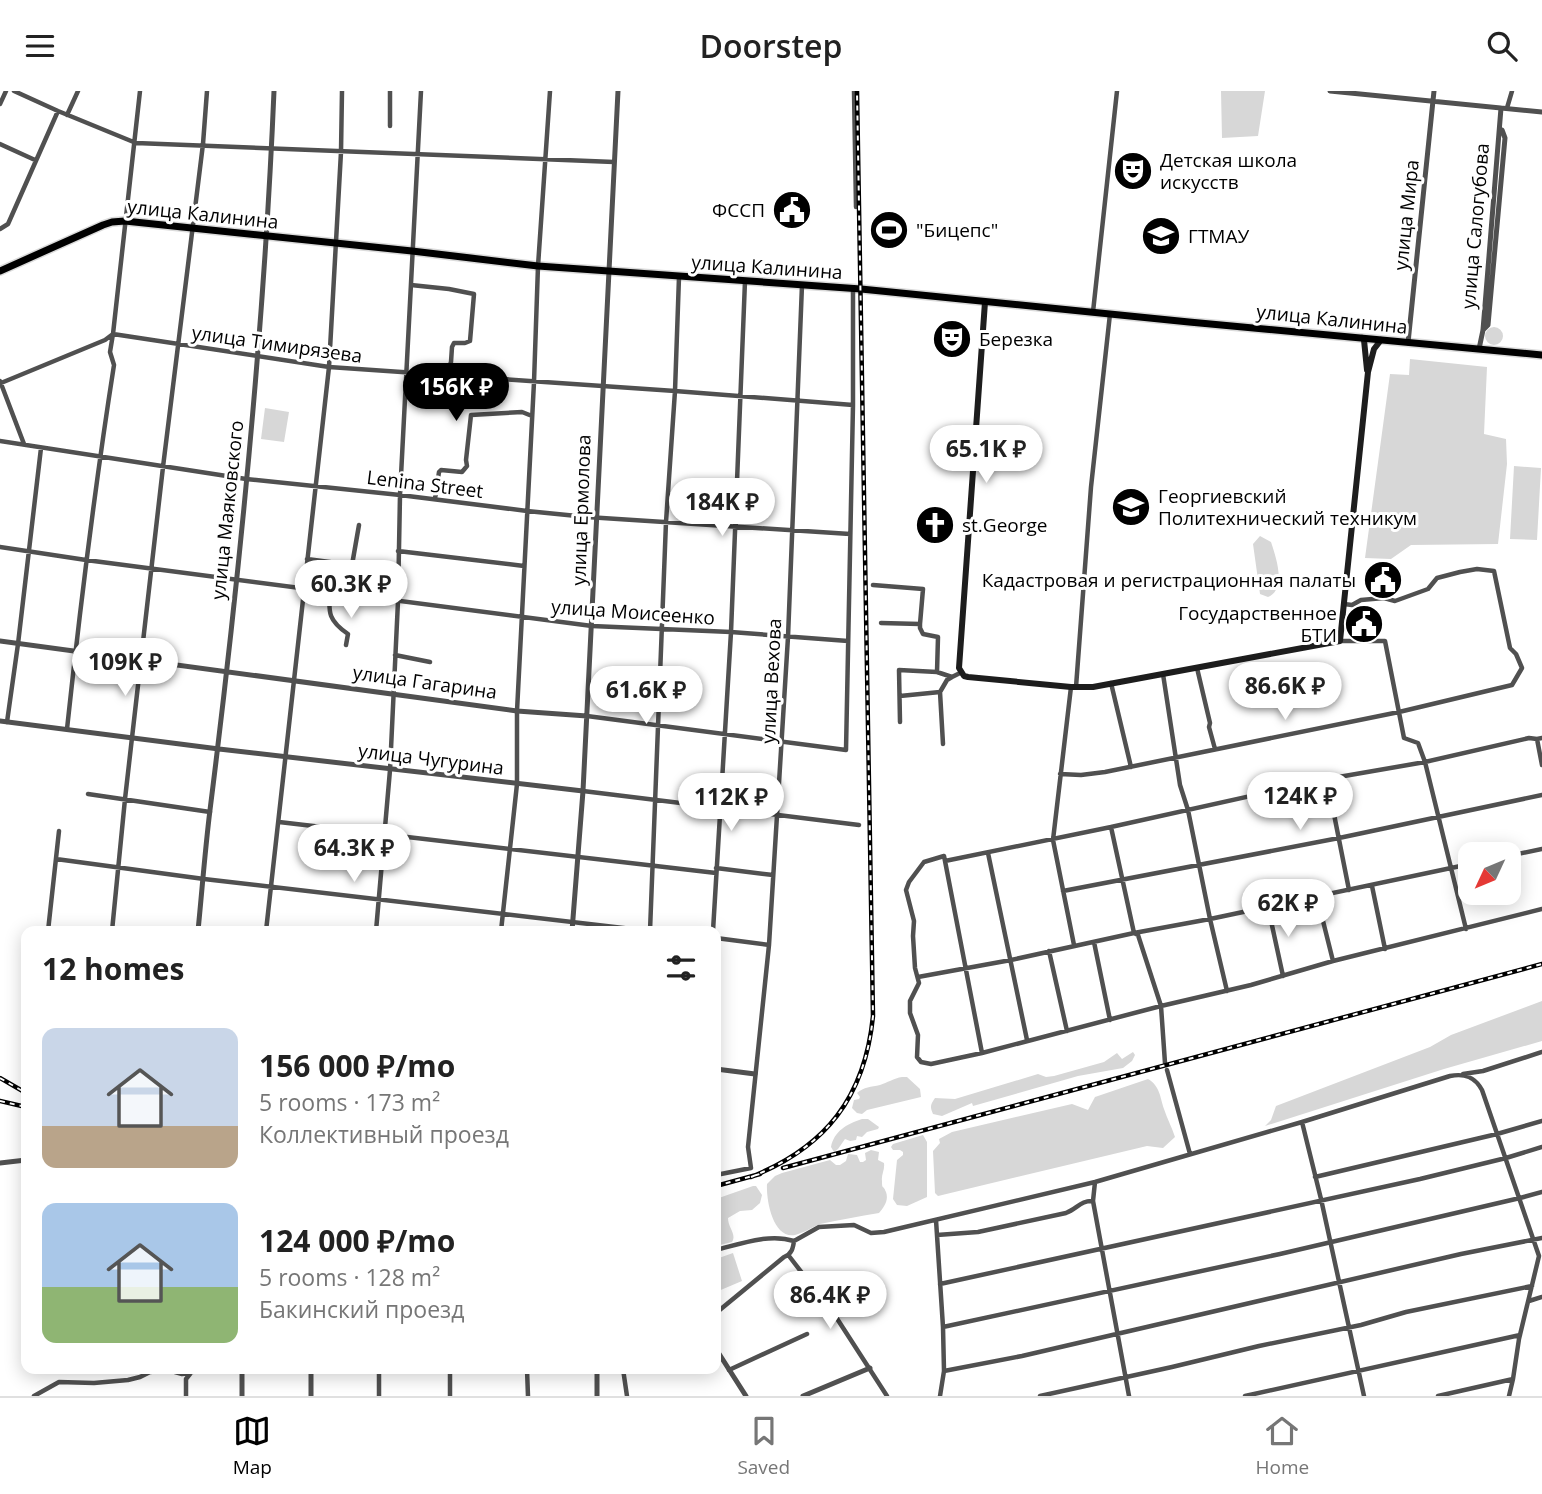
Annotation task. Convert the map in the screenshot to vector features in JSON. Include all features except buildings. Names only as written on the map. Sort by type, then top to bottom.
[{"type":"main road","name":"улица Калинина","points":[[0,271],[103,225],[125,221],[538,266],[853,288],[1542,355]]},
{"type":"main road","points":[[985,302],[959,664],[960,673],[968,677],[1073,687],[1111,684],[1340,641],[1367,372],[1374,349],[1381,340]]},
{"type":"main road","points":[[1362,338],[1367,372]]},
{"type":"street","points":[[0,104],[6,91]]},
{"type":"street","points":[[14,91],[136,143],[614,162]]},
{"type":"street","points":[[68,115],[78,91]]},
{"type":"street","points":[[67,729],[86,560],[114,365],[110,352],[140,91]]},
{"type":"street","points":[[113,926],[207,91]]},
{"type":"street","name":"улица Маяковского","points":[[199,926],[246,479],[266,236],[274,91]]},
{"type":"street","points":[[267,926],[329,367],[342,91]]},
{"type":"street","points":[[390,91],[390,126]]},
{"type":"street","points":[[377,926],[390,770],[400,495],[421,91]]},
{"type":"street","points":[[502,926],[517,784],[517,711],[538,266],[550,91]]},
{"type":"street","name":"улица Ермолова","points":[[572,926],[583,792],[618,91]]},
{"type":"street","points":[[854,91],[856,207]]},
{"type":"street","points":[[1093,312],[1117,91]]},
{"type":"street","points":[[1330,91],[1542,112]]},
{"type":"street","name":"улица Мира","points":[[1408,343],[1434,91]]},
{"type":"street","points":[[1504,108],[1512,91]]},
{"type":"street","name":"улица Салогубова","points":[[1479,349],[1483,330],[1488,325],[1502,138],[1500,124],[1504,108]]},
{"type":"street","points":[[0,229],[8,224],[58,111]]},
{"type":"street","points":[[0,144],[35,160]]},
{"type":"street","points":[[650,926],[666,522],[679,277]]},
{"type":"street","points":[[713,926],[732,632],[745,281]]},
{"type":"street","points":[[411,285],[474,294],[470,341],[454,343],[446,376]]},
{"type":"street","name":"улица Вехова","points":[[721,1174],[751,1168],[748,1147],[769,945],[782,742],[802,285]]},
{"type":"street","points":[[848,641],[853,288]]},
{"type":"street","points":[[1074,945],[1053,839],[1073,687],[1110,314]]},
{"type":"street","points":[[24,445],[1,381],[106,340],[113,334]]},
{"type":"street","name":"улица Тимирязева","points":[[113,334],[329,367],[853,405]]},
{"type":"street","points":[[435,499],[439,472],[462,472],[467,466],[471,415],[522,412],[532,416]]},
{"type":"street","name":"Lenina Street","points":[[0,442],[246,479],[527,511],[850,534]]},
{"type":"street","points":[[3,721],[18,644],[41,448]]},
{"type":"street","points":[[307,559],[352,565],[359,525]]},
{"type":"street","name":"улица Моисеенко","points":[[0,547],[592,626],[732,632],[848,641]]},
{"type":"street","points":[[398,551],[524,566]]},
{"type":"street","points":[[1060,773],[1081,775],[1105,772],[1399,712],[1512,685],[1522,668],[1510,648],[1494,571],[1477,569],[1437,578],[1428,589],[1395,601],[1384,598],[1362,600],[1352,605],[1344,604]]},
{"type":"street","points":[[873,585],[923,589],[920,628],[923,634],[938,636],[937,672]]},
{"type":"street","points":[[330,592],[330,615],[340,628],[348,633],[346,645]]},
{"type":"street","points":[[881,623],[920,624]]},
{"type":"street","name":"улица Гагарина","points":[[0,642],[517,711],[587,716],[846,750],[848,641]]},
{"type":"street","points":[[1340,641],[1385,641],[1405,738],[1418,743],[1425,762],[1466,929]]},
{"type":"street","points":[[395,655],[430,662]]},
{"type":"street","points":[[1197,668],[1215,749]]},
{"type":"street","points":[[900,722],[899,670],[937,672],[952,677]]},
{"type":"street","points":[[943,744],[940,692],[947,680],[960,673]]},
{"type":"street","points":[[1163,674],[1180,785],[1188,810],[1227,991]]},
{"type":"street","points":[[1111,684],[1131,767]]},
{"type":"street","points":[[900,697],[940,692]]},
{"type":"street","name":"улица Чугурина","points":[[3,721],[133,739],[859,825]]},
{"type":"street","points":[[945,861],[1529,738],[1540,739],[1542,765]]},
{"type":"street","points":[[1327,779],[1349,890]]},
{"type":"street","points":[[88,794],[210,812]]},
{"type":"street","points":[[1063,891],[1339,838],[1542,795]]},
{"type":"street","points":[[279,822],[653,865],[773,875]]},
{"type":"street","points":[[1111,827],[1134,933],[1138,935],[1161,1006],[1166,1063]]},
{"type":"street","points":[[49,926],[59,831]]},
{"type":"street","points":[[1521,853],[1542,849]]},
{"type":"street","points":[[988,853],[1027,1040]]},
{"type":"street","points":[[982,1053],[944,856],[924,862],[906,890],[914,921],[919,983],[910,1001],[910,1013],[918,1035],[918,1057],[921,1062],[931,1064],[982,1053],[1227,991],[1333,961],[1542,909]]},
{"type":"street","points":[[56,859],[607,926]]},
{"type":"street","points":[[918,977],[1458,868]]},
{"type":"street","points":[[1372,885],[1385,949]]},
{"type":"street","points":[[1317,897],[1333,961]]},
{"type":"street","points":[[1268,907],[1283,976]]},
{"type":"street","points":[[721,939],[769,945]]},
{"type":"street","points":[[1094,942],[1110,1020]]},
{"type":"street","points":[[1049,951],[1067,1031]]},
{"type":"street","points":[[721,1250],[754,1241],[784,1238],[794,1241],[819,1227],[854,1225],[871,1233],[884,1232],[1095,1182],[1450,1076],[1483,1071],[1542,1052]]},
{"type":"street","points":[[721,1070],[755,1075]]},
{"type":"street","points":[[1167,1070],[1191,1154]]},
{"type":"street","points":[[1477,1082],[1483,1071]]},
{"type":"street","points":[[1462,1074],[1477,1082],[1482,1090],[1539,1256],[1508,1396]]},
{"type":"street","points":[[1315,1177],[1542,1121]]},
{"type":"street","points":[[1302,1122],[1364,1396]]},
{"type":"street","points":[[940,1284],[1420,1179],[1542,1147]]},
{"type":"street","points":[[0,1163],[21,1161]]},
{"type":"street","points":[[1095,1182],[1093,1201],[1129,1396]]},
{"type":"street","points":[[943,1327],[1542,1192]]},
{"type":"street","points":[[937,1234],[978,1232],[1066,1213],[1083,1202],[1093,1201]]},
{"type":"street","points":[[936,1220],[943,1327],[944,1371],[940,1396]]},
{"type":"street","points":[[944,1371],[1118,1335],[1461,1254],[1542,1238]]},
{"type":"street","points":[[721,1309],[789,1256],[794,1241]]},
{"type":"street","points":[[789,1256],[836,1317],[887,1396]]},
{"type":"street","points":[[1040,1396],[1532,1286]]},
{"type":"street","points":[[1528,1301],[1542,1297]]},
{"type":"street","points":[[729,1370],[807,1334]]},
{"type":"street","points":[[1245,1396],[1520,1335]]},
{"type":"street","points":[[721,1357],[746,1396]]},
{"type":"street","points":[[803,1396],[870,1368]]},
{"type":"street","points":[[34,1396],[59,1382],[128,1380],[146,1374]]},
{"type":"street","points":[[186,1396],[186,1379],[189,1374]]},
{"type":"street","points":[[242,1396],[243,1374]]},
{"type":"street","points":[[311,1374],[311,1396]]},
{"type":"street","points":[[379,1374],[379,1396]]},
{"type":"street","points":[[450,1374],[450,1396]]},
{"type":"street","points":[[527,1374],[528,1396]]},
{"type":"street","points":[[597,1374],[597,1396]]},
{"type":"street","points":[[624,1374],[627,1396]]},
{"type":"street","points":[[1438,1396],[1513,1379]]},
{"type":"shaded area","points":[[1221,91],[1265,91],[1258,136],[1222,138]]},
{"type":"shaded area","points":[[1490,327],[1498,327],[1503,336],[1501,343],[1490,345],[1485,340],[1485,332]]},
{"type":"shaded area","points":[[1410,359],[1487,367],[1484,434],[1506,439],[1507,464],[1498,544],[1411,545],[1391,559],[1365,558],[1390,374],[1409,375]]},
{"type":"shaded area","points":[[265,408],[289,412],[284,442],[261,439]]},
{"type":"shaded area","points":[[1514,466],[1541,468],[1537,540],[1510,539]]},
{"type":"shaded area","points":[[1260,536],[1271,542],[1278,572],[1277,587],[1268,597],[1260,594],[1253,544]]},
{"type":"shaded area","points":[[1542,1001],[1542,1041],[1265,1126],[1271,1120],[1276,1106]]},
{"type":"shaded area","points":[[1133,1052],[1135,1055],[1132,1061],[1123,1068],[1078,1076],[973,1106],[972,1103],[942,1116],[933,1114],[931,1110],[935,1098],[955,1099],[1038,1074],[1054,1076],[1104,1062],[1117,1053],[1122,1059]]},
{"type":"shaded area","points":[[907,1077],[920,1089],[921,1097],[867,1110],[862,1114],[852,1108],[854,1100],[860,1097],[857,1093],[860,1091]]},
{"type":"shaded area","points":[[1148,1079],[1157,1088],[1175,1137],[1163,1148],[1147,1146],[938,1196],[935,1193],[933,1151],[940,1143],[939,1139],[952,1132],[1072,1104],[1088,1110],[1095,1097]]},
{"type":"shaded area","points":[[862,1119],[868,1119],[879,1127],[878,1129],[867,1132],[862,1137],[857,1136],[856,1140],[845,1139],[834,1152],[831,1147],[838,1132]]},
{"type":"shaded area","points":[[923,1135],[927,1142],[927,1197],[907,1206],[897,1205],[893,1199],[897,1160],[903,1152],[891,1147],[893,1144]]},
{"type":"shaded area","points":[[871,1150],[879,1152],[878,1160],[884,1163],[882,1186],[887,1198],[879,1213],[820,1224],[795,1235],[787,1235],[781,1231],[772,1217],[768,1199],[767,1184],[775,1176],[830,1160],[840,1165],[846,1161],[848,1154],[857,1155],[860,1162],[863,1162],[866,1160],[865,1153]]},
{"type":"shaded area","points":[[753,1186],[756,1186],[762,1195],[760,1203],[752,1210],[740,1211],[728,1218],[733,1239],[732,1242],[721,1245],[721,1197]]},
{"type":"shaded area","points":[[733,1253],[742,1281],[721,1290],[721,1257]]},
{"type":"railway","points":[[751,1177],[801,1151],[837,1116],[851,1095],[861,1071],[869,1045],[873,1016],[857,91]]},
{"type":"railway","points":[[783,1168],[1542,964]]},
{"type":"railway","points":[[0,1078],[21,1090]]},
{"type":"railway","points":[[0,1101],[21,1106]]},
{"type":"railway","points":[[721,1185],[760,1174]]},
{"type":"place","name":"Детская школа искусств","points":[[1133,171]]},
{"type":"place","name":"ФССП","points":[[792,210]]},
{"type":"place","name":"\"Бицепс\"","points":[[889,230]]},
{"type":"place","name":"ГТМАУ","points":[[1161,236]]},
{"type":"place","name":"Березка","points":[[952,339]]},
{"type":"place","name":"Георгиевский Политехнический техникум","points":[[1131,507]]},
{"type":"place","name":"st.George","points":[[935,525]]},
{"type":"place","name":"Кадастровая и регистрационная палаты","points":[[1383,580]]},
{"type":"place","name":"Государственное БТИ","points":[[1364,624]]}]
